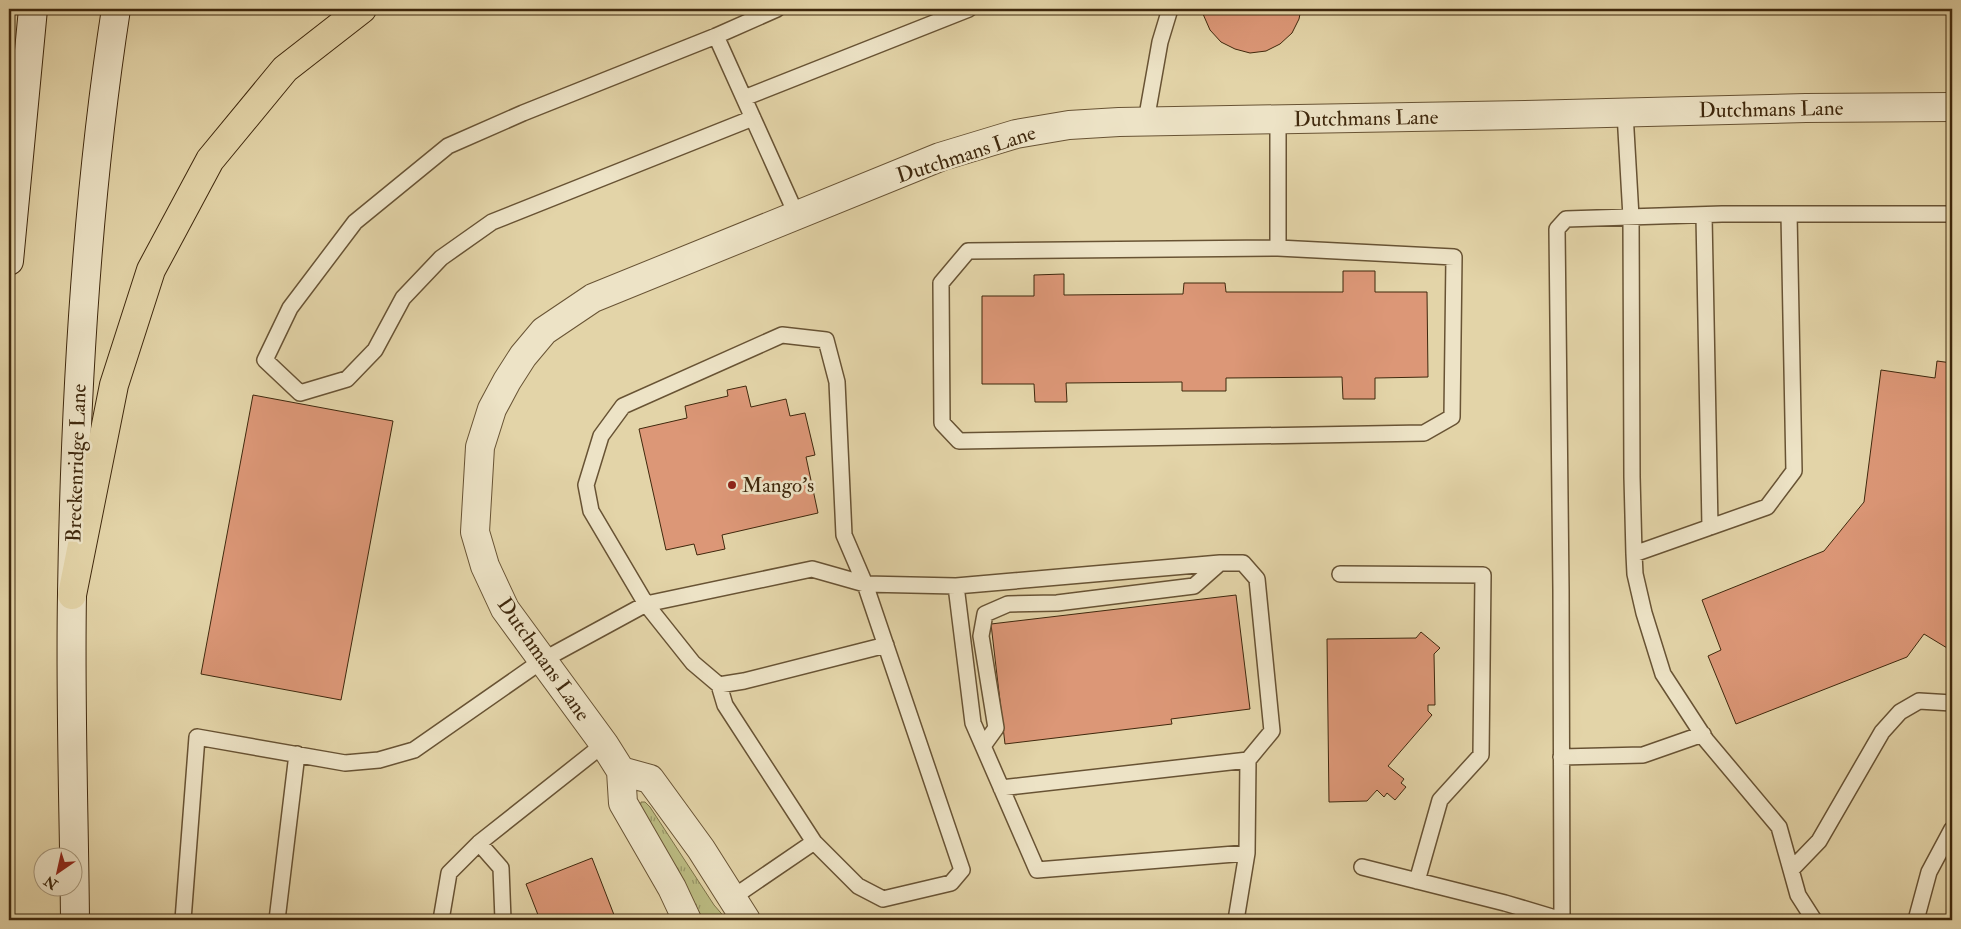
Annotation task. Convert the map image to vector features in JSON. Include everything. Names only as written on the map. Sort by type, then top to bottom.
[{"type":"highway","points":[[72,595],[114,385],[151,270],[210,160],[285,69],[362,9]]},
{"type":"street","points":[[9,261],[33,9]]},
{"type":"street","name":"Breckenridge Lane","points":[[75,920],[72,595],[81,332],[104,83],[116,9]]},
{"type":"street","name":"Dutchmans Lane","points":[[621,771],[604,744],[504,609],[485,566],[475,532],[480,447],[492,409],[523,356],[544,331],[593,298],[940,157],[1016,134],[1069,125],[1146,121],[1952,106]]},
{"type":"street","points":[[687,920],[672,888],[622,803],[621,771],[650,780],[701,849],[739,909]]},
{"type":"lane","points":[[753,118],[492,222],[440,258],[403,298],[375,350],[347,379],[300,393],[265,360],[290,308],[355,222],[448,146],[778,9]]},
{"type":"lane","points":[[744,98],[969,9]]},
{"type":"lane","points":[[1146,121],[1160,42],[1170,9]]},
{"type":"lane","points":[[716,36],[797,216]]},
{"type":"lane","points":[[1625,113],[1630,217],[1634,554],[1635,574],[1644,613],[1663,674],[1703,734],[1779,827],[1798,895],[1814,920]]},
{"type":"lane","points":[[1278,119],[1278,248]]},
{"type":"lane","points":[[1634,554],[1767,507],[1794,471],[1789,214]]},
{"type":"lane","points":[[1362,867],[1504,903],[1562,920],[1557,229],[1566,218],[1789,214],[1952,214]]},
{"type":"lane","points":[[1704,216],[1710,527]]},
{"type":"lane","points":[[1278,248],[1454,257],[1452,417],[1424,433],[959,442],[942,422],[941,283],[968,251],[1278,248]]},
{"type":"lane","points":[[782,335],[826,340],[837,382],[844,535],[865,584],[962,870],[951,883],[883,899],[858,886],[814,842],[725,705],[719,685],[693,663],[646,604],[591,511],[586,485],[600,436],[623,406],[782,335]]},
{"type":"lane","points":[[983,746],[996,728],[981,636],[985,614],[1008,604],[1057,603],[1194,586],[1220,563]]},
{"type":"lane","points":[[183,920],[197,737],[345,763],[379,760],[414,750],[543,660],[646,604],[812,569],[865,584],[956,586],[1220,563],[1243,564],[1257,579],[1272,731],[1248,760],[1247,853],[1236,920]]},
{"type":"lane","points":[[1340,574],[1483,575],[1481,756],[1440,800],[1417,881]]},
{"type":"lane","points":[[956,586],[973,723],[1037,870],[1247,853]]},
{"type":"lane","points":[[719,685],[886,645]]},
{"type":"lane","points":[[1791,870],[1820,841],[1882,732],[1900,712],[1919,701],[1952,703]]},
{"type":"lane","points":[[1561,757],[1642,755],[1703,734]]},
{"type":"lane","points":[[441,920],[449,873],[479,843],[604,744]]},
{"type":"lane","points":[[277,920],[297,754]]},
{"type":"lane","points":[[1001,788],[1248,760]]},
{"type":"lane","points":[[1916,920],[1929,872],[1952,829]]},
{"type":"lane","points":[[739,909],[814,842]]},
{"type":"lane","points":[[479,843],[502,868],[503,920]]},
{"type":"green space","points":[[641,802],[645,802],[650,807],[714,905],[727,920],[703,920],[673,862],[640,809]]},
{"type":"building","points":[[1203,9],[1301,9],[1299,19],[1292,33],[1280,44],[1266,51],[1250,53],[1235,49],[1221,42],[1210,30],[1203,14]]},
{"type":"building","points":[[1343,271],[1375,271],[1375,292],[1427,292],[1428,377],[1375,378],[1375,399],[1343,399],[1342,377],[1226,378],[1226,391],[1182,391],[1182,382],[1066,383],[1067,402],[1035,402],[1034,384],[982,384],[982,296],[1034,296],[1034,275],[1064,274],[1064,295],[1183,294],[1184,283],[1225,283],[1226,292],[1343,292]]},
{"type":"building","points":[[1937,361],[1952,363],[1952,651],[1924,634],[1907,657],[1736,724],[1708,656],[1721,650],[1702,600],[1824,551],[1864,502],[1881,370],[1935,378]]},
{"type":"building","name":"Mango's","points":[[746,386],[751,407],[786,399],[790,416],[805,413],[815,455],[806,457],[818,513],[722,535],[725,549],[697,555],[694,544],[666,550],[639,429],[687,418],[685,406],[728,396],[727,390]]},
{"type":"building","points":[[253,395],[393,421],[341,700],[201,674]]},
{"type":"building","points":[[1236,595],[1250,709],[1171,719],[1172,724],[1005,744],[991,624]]},
{"type":"building","points":[[1421,632],[1440,648],[1434,654],[1435,705],[1428,705],[1428,711],[1432,715],[1388,766],[1404,779],[1401,783],[1406,787],[1395,800],[1387,793],[1384,797],[1377,790],[1367,801],[1329,802],[1327,639],[1416,638]]},
{"type":"building","points":[[592,858],[616,920],[540,920],[526,884]]},
{"type":"place","name":"Mango's","points":[[732,485]]}]
